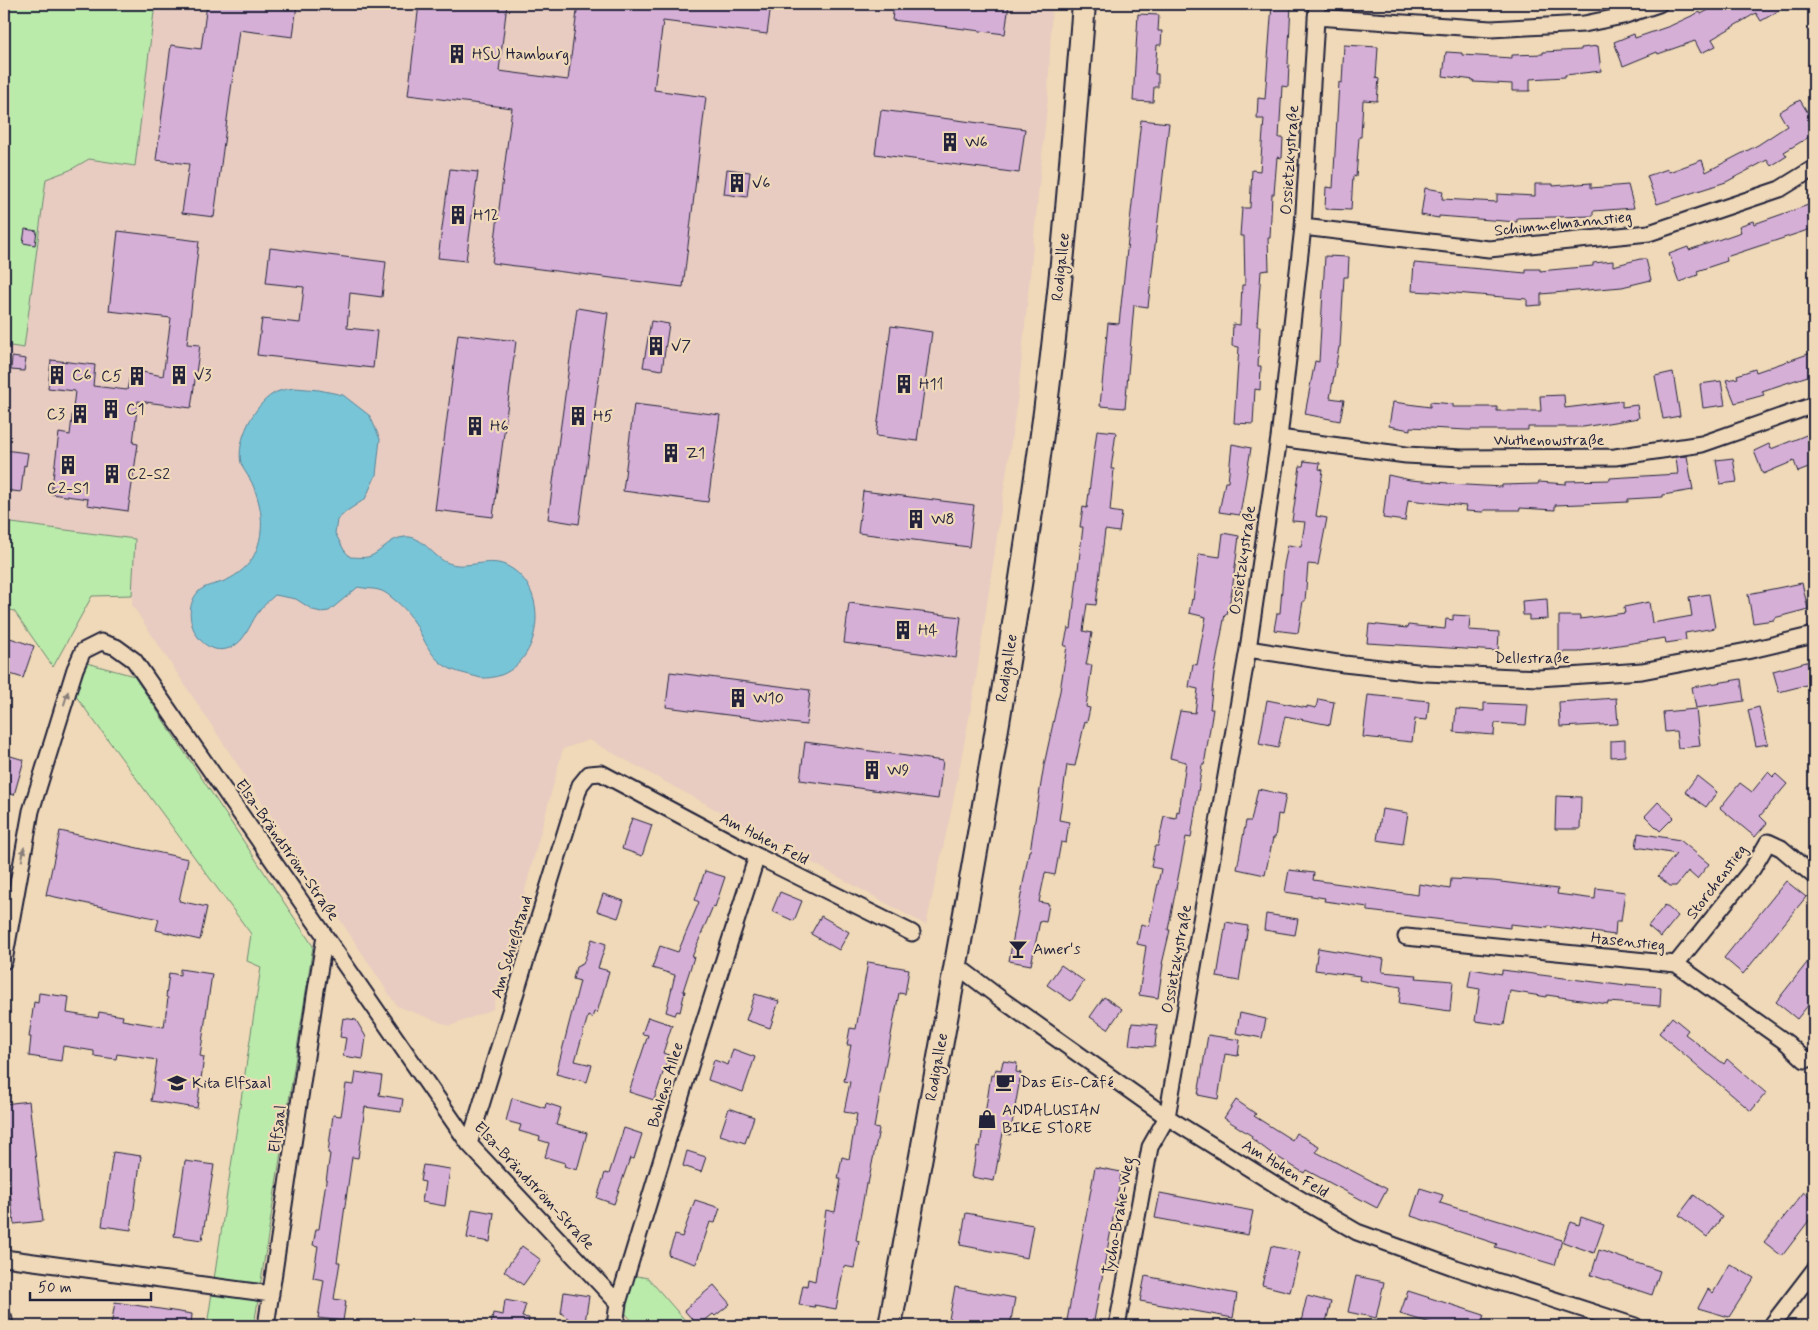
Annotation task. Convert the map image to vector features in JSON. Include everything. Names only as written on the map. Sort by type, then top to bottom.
[{"type":"main road","name":"Rodigallee","points":[[890,1326],[1003,696],[1045,410],[1069,191],[1084,4]]},
{"type":"street","points":[[1317,10],[1491,29],[1584,24],[1623,16],[1659,4]]},
{"type":"street","name":"Ossietzkystraße","points":[[1167,1117],[1248,649],[1279,438],[1303,227],[1317,10]]},
{"type":"street","name":"Schimmelmannstieg","points":[[1303,227],[1489,249],[1649,233],[1780,188],[1814,168]]},
{"type":"street","name":"Wuthenowstraße","points":[[1279,438],[1406,456],[1462,458],[1615,457],[1702,444],[1814,405]]},
{"type":"street","name":"Dellestraße","points":[[1248,649],[1344,664],[1426,673],[1539,678],[1642,670],[1747,651],[1814,635]]},
{"type":"street","name":"Elsa-Brändström-Straße","points":[[4,962],[9,901],[31,811],[75,669],[83,651],[101,642],[116,647],[134,660],[469,1144],[618,1303]]},
{"type":"street","name":"Am Hohen Feld","points":[[602,773],[757,856],[912,933]]},
{"type":"street","name":"Am Schießstand","points":[[469,1144],[580,785],[589,774],[602,773]]},
{"type":"street","name":"Storchenstieg","points":[[1676,964],[1753,868],[1768,842],[1781,848],[1814,876]]},
{"type":"street","name":"Bohlens Allee","points":[[615,1326],[618,1303],[690,1064],[757,856]]},
{"type":"street","name":"Elfsaal","points":[[266,1326],[313,1005],[325,936]]},
{"type":"street","name":"Hasenstieg","points":[[1406,937],[1676,964],[1787,1043],[1805,1060],[1814,1058]]},
{"type":"street","name":"Am Hohen Feld","points":[[956,965],[1167,1117],[1276,1185],[1357,1232],[1456,1268],[1635,1326]]},
{"type":"street","name":"Tycho-Brahe-Weg","points":[[1117,1326],[1150,1147],[1167,1117]]},
{"type":"street","points":[[4,1258],[271,1294]]},
{"type":"street","points":[[1771,1326],[1814,1270]]},
{"type":"street","points":[[4,1319],[4,1326]]},
{"type":"shaded area","points":[[4,4],[1052,4],[1048,97],[1018,395],[974,692],[952,807],[926,925],[589,740],[563,749],[493,1009],[450,1026],[397,1006],[132,605],[135,539],[4,522]]},
{"type":"green space","points":[[4,4],[155,4],[135,166],[89,159],[70,170],[46,179],[24,348],[4,345]]},
{"type":"green space","points":[[4,522],[135,539],[132,595],[92,596],[53,667],[14,611],[4,609]]},
{"type":"green space","points":[[87,663],[134,676],[313,946],[254,1326],[207,1326],[261,967],[247,961],[251,934],[75,695]]},
{"type":"green space","points":[[631,1275],[648,1278],[690,1326],[637,1326],[625,1313]]},
{"type":"water","points":[[295,388],[343,395],[370,416],[380,439],[376,475],[365,499],[337,520],[335,533],[344,550],[350,557],[362,558],[377,553],[395,539],[411,537],[422,542],[446,562],[468,565],[490,562],[505,565],[521,577],[531,593],[536,612],[535,631],[528,650],[517,665],[501,675],[481,678],[451,669],[440,662],[432,653],[407,611],[396,601],[381,591],[358,587],[329,611],[321,612],[313,610],[296,599],[275,595],[259,611],[244,637],[232,647],[221,650],[211,648],[196,634],[190,613],[192,602],[198,592],[235,576],[243,570],[252,559],[259,541],[261,512],[259,502],[252,483],[241,463],[240,454],[241,444],[248,424],[259,406],[266,399],[278,392]]},
{"type":"building","points":[[207,4],[297,4],[293,37],[239,30],[214,217],[182,213],[189,164],[156,160],[171,45],[201,49]]},
{"type":"building","points":[[419,4],[507,4],[499,71],[568,80],[578,4],[771,4],[767,34],[663,21],[654,90],[706,97],[683,287],[492,263],[512,108],[408,95]]},
{"type":"building","points":[[894,4],[1009,4],[1005,34],[892,20]]},
{"type":"building","points":[[1272,4],[1291,4],[1288,87],[1282,86],[1279,138],[1283,138],[1282,158],[1277,157],[1274,194],[1272,194],[1270,238],[1268,238],[1269,270],[1261,271],[1257,326],[1260,326],[1258,366],[1261,366],[1260,390],[1255,389],[1253,424],[1234,423],[1239,347],[1232,346],[1233,324],[1240,325],[1242,285],[1245,285],[1244,236],[1240,236],[1242,208],[1250,208],[1252,170],[1260,171],[1264,119],[1257,119],[1258,98],[1265,99]]},
{"type":"building","points":[[1720,4],[1790,4],[1761,21],[1756,13],[1712,39],[1716,46],[1701,53],[1695,41],[1658,54],[1657,52],[1623,66],[1614,42],[1634,34],[1635,38],[1670,26],[1700,12],[1701,14]]},
{"type":"building","points":[[1138,14],[1159,15],[1158,31],[1162,31],[1161,45],[1157,45],[1155,74],[1158,74],[1158,87],[1154,87],[1153,102],[1133,101]]},
{"type":"building","points":[[1344,45],[1378,47],[1376,78],[1379,79],[1377,101],[1363,100],[1361,137],[1359,137],[1356,177],[1353,176],[1351,210],[1325,209],[1326,187],[1333,188],[1339,82],[1342,83]]},
{"type":"building","points":[[1598,46],[1601,71],[1565,75],[1565,77],[1530,79],[1530,91],[1512,91],[1512,84],[1473,82],[1474,80],[1443,76],[1446,52],[1462,53],[1462,55],[1512,58],[1512,55],[1543,54],[1543,52],[1581,50],[1581,48]]},
{"type":"building","points":[[1800,100],[1814,123],[1814,134],[1784,152],[1787,156],[1771,166],[1767,160],[1726,182],[1657,204],[1647,176],[1668,169],[1669,172],[1702,160],[1706,172],[1758,145],[1787,126],[1779,112]]},
{"type":"building","name":"W6","points":[[881,110],[1025,129],[1019,173],[875,154]]},
{"type":"building","points":[[1141,120],[1169,123],[1148,307],[1134,305],[1125,408],[1100,406],[1108,323],[1119,324]]},
{"type":"building","name":"H12","points":[[450,169],[478,172],[466,261],[438,258]]},
{"type":"building","name":"V6","points":[[727,169],[750,172],[747,197],[724,194]]},
{"type":"building","points":[[1591,183],[1591,188],[1628,185],[1634,208],[1593,211],[1593,216],[1517,218],[1517,222],[1439,216],[1439,218],[1421,215],[1425,188],[1443,191],[1442,199],[1497,202],[1497,194],[1535,196],[1535,184],[1553,184],[1553,186]]},
{"type":"building","points":[[1814,203],[1814,228],[1726,257],[1727,261],[1697,271],[1698,275],[1679,282],[1669,254],[1688,247],[1689,250],[1741,232],[1739,226],[1753,221],[1754,224]]},
{"type":"building","points":[[25,229],[37,231],[35,245],[23,243]]},
{"type":"building","points":[[118,231],[199,241],[187,344],[200,345],[191,408],[138,401],[133,443],[138,444],[128,511],[87,505],[88,499],[51,494],[59,433],[70,435],[75,391],[48,388],[51,360],[95,365],[93,386],[127,390],[131,370],[163,376],[171,318],[109,311]]},
{"type":"building","points":[[270,248],[386,262],[382,297],[350,293],[347,328],[377,331],[373,368],[257,355],[262,319],[300,323],[304,287],[266,283]]},
{"type":"building","points":[[1325,256],[1349,257],[1348,277],[1344,277],[1340,347],[1330,398],[1344,400],[1340,421],[1305,414],[1315,361],[1319,362]]},
{"type":"building","points":[[1646,259],[1651,280],[1622,287],[1541,294],[1541,305],[1527,306],[1527,299],[1412,291],[1414,263],[1526,273],[1526,269],[1540,269],[1540,271],[1593,266],[1593,263],[1613,261],[1613,266]]},
{"type":"building","name":"H5","points":[[577,308],[608,313],[579,524],[548,519]]},
{"type":"building","name":"V7","points":[[651,321],[669,324],[662,370],[643,367]]},
{"type":"building","name":"H11","points":[[891,326],[932,332],[917,441],[876,436]]},
{"type":"building","name":"H6","points":[[458,334],[516,341],[493,517],[435,510]]},
{"type":"building","points":[[1814,352],[1814,374],[1762,391],[1764,395],[1735,403],[1726,380],[1738,378],[1737,375],[1755,369],[1756,372]]},
{"type":"building","points":[[12,357],[26,359],[24,371],[11,370]]},
{"type":"building","points":[[1673,372],[1680,416],[1663,419],[1655,376]]},
{"type":"building","points":[[1721,381],[1725,405],[1703,408],[1700,384]]},
{"type":"building","points":[[1564,395],[1565,408],[1622,401],[1622,407],[1637,405],[1639,418],[1583,427],[1528,427],[1528,430],[1467,430],[1410,427],[1410,430],[1389,426],[1393,402],[1430,407],[1430,402],[1453,404],[1453,407],[1497,407],[1497,411],[1541,411],[1540,396]]},
{"type":"building","name":"Z1","points":[[634,404],[720,415],[708,502],[623,491]]},
{"type":"building","points":[[1097,430],[1116,432],[1111,469],[1114,469],[1110,511],[1122,513],[1119,532],[1105,530],[1096,605],[1087,604],[1083,631],[1092,633],[1086,665],[1092,665],[1086,707],[1090,708],[1087,722],[1085,721],[1075,766],[1067,765],[1059,820],[1069,822],[1066,843],[1061,842],[1055,875],[1045,873],[1039,902],[1049,904],[1046,922],[1040,921],[1031,965],[1009,961],[1044,765],[1060,691],[1067,646],[1064,646],[1068,628],[1071,629],[1083,527],[1080,527],[1083,507],[1087,508]]},
{"type":"building","points":[[1814,432],[1814,466],[1798,472],[1794,461],[1763,474],[1754,451],[1769,444],[1771,449]]},
{"type":"building","points":[[1232,444],[1251,448],[1240,515],[1219,512],[1225,482],[1228,482]]},
{"type":"building","points":[[4,450],[28,453],[26,466],[24,465],[21,492],[4,490]]},
{"type":"building","points":[[1687,456],[1693,490],[1663,495],[1663,497],[1628,499],[1628,502],[1555,505],[1555,510],[1520,508],[1520,510],[1484,510],[1483,512],[1465,511],[1466,506],[1408,500],[1405,521],[1383,518],[1388,475],[1410,480],[1448,484],[1502,487],[1502,485],[1538,484],[1539,482],[1566,484],[1566,481],[1610,480],[1610,478],[1678,474],[1676,457]]},
{"type":"building","points":[[1733,458],[1737,482],[1720,484],[1716,460]]},
{"type":"building","points":[[1304,461],[1320,463],[1319,469],[1323,470],[1316,516],[1327,518],[1318,565],[1308,564],[1305,601],[1303,601],[1298,633],[1274,630],[1277,613],[1280,613],[1284,565],[1288,545],[1301,547],[1305,522],[1292,521],[1300,466],[1303,466]]},
{"type":"building","name":"W8","points":[[863,491],[974,505],[969,547],[858,533]]},
{"type":"building","points":[[1223,533],[1239,536],[1232,591],[1227,614],[1225,614],[1214,674],[1210,709],[1213,709],[1191,838],[1186,837],[1168,930],[1170,930],[1162,964],[1158,998],[1139,995],[1146,946],[1137,944],[1141,924],[1149,926],[1161,869],[1151,867],[1155,846],[1158,846],[1164,816],[1176,818],[1177,811],[1179,812],[1186,762],[1170,758],[1180,711],[1195,713],[1198,689],[1189,687],[1193,664],[1197,665],[1206,617],[1189,613],[1193,600],[1199,554],[1220,557]]},
{"type":"building","points":[[1802,583],[1808,609],[1774,618],[1774,620],[1753,623],[1748,594]]},
{"type":"building","points":[[1709,594],[1715,628],[1685,633],[1686,640],[1666,643],[1665,638],[1580,652],[1559,652],[1559,616],[1580,616],[1580,619],[1625,613],[1624,607],[1649,602],[1652,623],[1692,616],[1689,597]]},
{"type":"building","points":[[1547,599],[1548,619],[1529,620],[1529,615],[1523,615],[1522,601]]},
{"type":"building","name":"H4","points":[[849,603],[961,617],[956,658],[844,643]]},
{"type":"building","points":[[1453,615],[1470,616],[1469,630],[1499,632],[1498,651],[1367,643],[1369,624],[1407,628],[1408,625],[1445,629],[1446,619],[1453,620]]},
{"type":"building","points":[[4,636],[34,646],[23,678],[4,672]]},
{"type":"building","points":[[1814,660],[1814,683],[1779,692],[1773,671]]},
{"type":"building","name":"W10","points":[[670,672],[810,690],[806,725],[666,707]]},
{"type":"building","points":[[1741,679],[1744,701],[1696,708],[1692,687]]},
{"type":"building","points":[[1368,695],[1429,701],[1427,720],[1415,719],[1412,742],[1363,737]]},
{"type":"building","points":[[1616,698],[1618,724],[1560,727],[1559,702]]},
{"type":"building","points":[[1318,699],[1334,702],[1330,725],[1285,716],[1278,748],[1259,744],[1267,700],[1316,708]]},
{"type":"building","points":[[1484,703],[1528,705],[1526,725],[1495,723],[1494,735],[1454,732],[1456,709],[1484,711]]},
{"type":"building","points":[[1759,707],[1768,744],[1756,746],[1748,710]]},
{"type":"building","points":[[1696,709],[1700,746],[1678,748],[1676,731],[1665,732],[1663,712]]},
{"type":"building","points":[[1625,740],[1625,756],[1611,757],[1611,741]]},
{"type":"building","name":"W9","points":[[805,742],[943,761],[938,799],[800,780]]},
{"type":"building","points":[[4,754],[24,760],[14,795],[4,792]]},
{"type":"building","points":[[1768,772],[1773,777],[1776,774],[1787,784],[1760,816],[1767,823],[1755,837],[1720,808],[1740,783],[1752,792]]},
{"type":"building","points":[[1697,776],[1717,792],[1706,807],[1685,792]]},
{"type":"building","points":[[1258,789],[1286,795],[1282,815],[1278,814],[1275,838],[1273,838],[1265,875],[1237,869],[1246,821],[1251,821]]},
{"type":"building","points":[[1556,796],[1581,797],[1580,829],[1555,829]]},
{"type":"building","points":[[1658,802],[1674,817],[1660,831],[1645,816]]},
{"type":"building","points":[[1382,809],[1408,813],[1403,844],[1377,840]]},
{"type":"building","points":[[632,818],[652,825],[642,856],[622,849]]},
{"type":"building","points":[[60,831],[188,859],[179,901],[207,907],[200,940],[156,930],[159,919],[46,895]]},
{"type":"building","points":[[1638,833],[1680,840],[1709,864],[1697,879],[1688,871],[1676,886],[1670,886],[1658,876],[1676,854],[1636,847]]},
{"type":"building","points":[[1289,870],[1314,873],[1313,880],[1418,895],[1419,884],[1450,889],[1451,879],[1493,881],[1558,889],[1557,894],[1595,899],[1596,888],[1625,892],[1621,921],[1616,921],[1615,935],[1548,926],[1548,928],[1510,924],[1510,928],[1368,911],[1368,907],[1324,901],[1325,898],[1285,892]]},
{"type":"building","points":[[705,871],[725,877],[715,907],[713,906],[692,957],[694,957],[683,991],[685,991],[680,1012],[677,1011],[675,1015],[666,1012],[675,975],[652,968],[660,946],[678,952],[699,902],[695,900]]},
{"type":"building","points":[[1786,881],[1806,897],[1743,974],[1724,958]]},
{"type":"building","points":[[780,892],[802,901],[794,921],[772,911]]},
{"type":"building","points":[[603,894],[624,901],[618,918],[597,911]]},
{"type":"building","points":[[1665,905],[1678,916],[1661,937],[1648,926]]},
{"type":"building","points":[[1266,914],[1298,919],[1295,935],[1264,930]]},
{"type":"building","points":[[821,916],[849,932],[839,950],[811,934]]},
{"type":"building","points":[[1226,922],[1248,926],[1239,981],[1217,977]]},
{"type":"building","points":[[592,939],[606,944],[598,968],[609,971],[597,1013],[594,1012],[592,1018],[588,1016],[575,1061],[592,1065],[587,1082],[556,1074],[580,981],[573,979],[576,967],[583,964]]},
{"type":"building","points":[[1318,948],[1384,959],[1382,972],[1417,975],[1416,978],[1453,981],[1450,1011],[1399,1004],[1401,987],[1359,980],[1360,976],[1315,970]]},
{"type":"building","points":[[1814,954],[1814,998],[1797,1019],[1776,1002]]},
{"type":"building","points":[[868,962],[909,969],[905,994],[899,993],[881,1088],[874,1128],[879,1129],[868,1184],[866,1184],[856,1240],[859,1241],[854,1268],[844,1266],[836,1309],[814,1305],[815,1307],[799,1305],[803,1285],[807,1286],[808,1279],[815,1281],[826,1210],[835,1212],[841,1179],[838,1179],[842,1157],[849,1159],[857,1114],[844,1112],[850,1082],[844,1081],[851,1045],[847,1045],[850,1028],[856,1029]]},
{"type":"building","points":[[1061,965],[1084,981],[1071,1001],[1047,985]]},
{"type":"building","points":[[180,969],[212,974],[200,1056],[204,1057],[197,1108],[151,1101],[157,1060],[117,1054],[116,1059],[94,1056],[94,1051],[63,1046],[61,1061],[29,1056],[31,1037],[29,1037],[34,1002],[38,1003],[39,993],[69,997],[67,1013],[98,1018],[99,1012],[123,1016],[122,1020],[164,1027],[169,973],[180,975]]},
{"type":"building","points":[[1471,969],[1502,974],[1502,970],[1626,986],[1626,984],[1661,987],[1660,1006],[1608,1002],[1608,1004],[1510,991],[1504,1025],[1475,1021],[1480,989],[1468,987]]},
{"type":"building","points":[[755,994],[779,1001],[770,1028],[746,1020]]},
{"type":"building","points":[[1104,997],[1122,1009],[1108,1029],[1090,1017]]},
{"type":"building","points":[[1240,1013],[1266,1019],[1262,1038],[1236,1033]]},
{"type":"building","points":[[648,1017],[672,1025],[663,1053],[669,1055],[654,1100],[629,1092],[648,1035],[642,1034]]},
{"type":"building","points":[[1672,1017],[1688,1030],[1685,1034],[1724,1064],[1727,1059],[1766,1093],[1751,1111],[1659,1033]]},
{"type":"building","points":[[343,1018],[356,1020],[366,1037],[363,1059],[343,1056],[346,1038],[340,1037]]},
{"type":"building","points":[[1132,1023],[1157,1025],[1155,1047],[1129,1045]]},
{"type":"building","points":[[1208,1035],[1240,1040],[1238,1056],[1225,1054],[1218,1099],[1198,1095]]},
{"type":"building","points":[[733,1049],[755,1057],[743,1092],[708,1080],[714,1060],[728,1065]]},
{"type":"building","points":[[1003,1061],[1017,1063],[1016,1072],[1021,1073],[1010,1135],[1003,1133],[994,1181],[972,1177],[977,1146],[980,1147],[991,1075],[994,1076],[996,1069],[1001,1070]]},
{"type":"building","points":[[356,1072],[382,1076],[379,1095],[403,1099],[401,1112],[365,1107],[358,1158],[352,1157],[337,1262],[340,1262],[334,1299],[346,1301],[343,1321],[318,1318],[324,1280],[313,1278],[318,1246],[313,1245],[316,1229],[319,1229],[330,1154],[328,1153],[333,1115],[341,1116],[346,1084],[354,1085]]},
{"type":"building","points":[[512,1098],[545,1108],[546,1103],[561,1108],[556,1125],[587,1133],[577,1170],[564,1166],[565,1163],[545,1157],[549,1143],[539,1140],[540,1137],[519,1131],[521,1125],[506,1121]]},
{"type":"building","points":[[1236,1100],[1256,1114],[1254,1116],[1292,1140],[1296,1133],[1319,1146],[1316,1152],[1387,1189],[1377,1208],[1306,1170],[1304,1173],[1271,1153],[1251,1138],[1252,1136],[1224,1118]]},
{"type":"building","points":[[29,1101],[43,1221],[14,1224],[4,1144],[4,1104]]},
{"type":"building","points":[[729,1108],[754,1117],[745,1143],[720,1135]]},
{"type":"building","points":[[624,1128],[642,1134],[634,1159],[630,1158],[614,1204],[597,1198],[605,1173],[609,1174]]},
{"type":"building","points":[[687,1151],[706,1157],[701,1172],[683,1166]]},
{"type":"building","points":[[113,1152],[141,1156],[131,1230],[102,1226]]},
{"type":"building","points":[[185,1161],[214,1165],[202,1240],[174,1236]]},
{"type":"building","points":[[423,1165],[450,1169],[445,1206],[422,1202],[425,1182],[420,1181]]},
{"type":"building","points":[[1095,1167],[1121,1172],[1119,1187],[1093,1326],[1066,1326]]},
{"type":"building","points":[[1420,1188],[1443,1195],[1440,1203],[1562,1240],[1555,1265],[1495,1247],[1497,1244],[1411,1216]]},
{"type":"building","points":[[1804,1192],[1814,1200],[1814,1214],[1782,1256],[1764,1242]]},
{"type":"building","points":[[1160,1193],[1253,1211],[1248,1235],[1155,1218]]},
{"type":"building","points":[[1694,1195],[1722,1217],[1707,1237],[1679,1215]]},
{"type":"building","points":[[695,1200],[720,1208],[715,1223],[710,1222],[696,1264],[668,1255],[675,1235],[682,1237]]},
{"type":"building","points":[[472,1209],[494,1213],[490,1242],[467,1238]]},
{"type":"building","points":[[966,1213],[1033,1225],[1027,1258],[960,1245]]},
{"type":"building","points":[[1581,1217],[1604,1225],[1594,1253],[1563,1242],[1571,1222],[1579,1225]]},
{"type":"building","points":[[522,1246],[541,1260],[523,1285],[504,1271]]},
{"type":"building","points":[[1271,1246],[1300,1252],[1290,1292],[1262,1285]]},
{"type":"building","points":[[1599,1250],[1660,1271],[1652,1295],[1591,1275]]},
{"type":"building","points":[[1730,1264],[1754,1278],[1729,1317],[1698,1308],[1708,1289],[1713,1293]]},
{"type":"building","points":[[1145,1276],[1237,1294],[1233,1318],[1140,1301]]},
{"type":"building","points":[[1356,1276],[1384,1282],[1376,1318],[1348,1312]]},
{"type":"building","points":[[714,1285],[730,1304],[698,1326],[684,1310]]},
{"type":"building","points":[[955,1287],[1015,1298],[1010,1326],[987,1326],[949,1319]]},
{"type":"building","points":[[1408,1291],[1484,1315],[1480,1326],[1441,1326],[1400,1314]]},
{"type":"building","points":[[564,1292],[589,1296],[585,1322],[570,1320],[561,1313]]},
{"type":"building","points":[[1307,1296],[1331,1302],[1325,1326],[1300,1326]]},
{"type":"building","points":[[505,1300],[526,1304],[522,1317],[529,1318],[528,1326],[491,1326],[493,1313],[503,1315]]},
{"type":"building","points":[[115,1302],[192,1314],[191,1326],[111,1326]]},
{"type":"place","name":"HSU Hamburg","points":[[457,54]]},
{"type":"place","name":"W6","points":[[950,142]]},
{"type":"place","name":"V6","points":[[737,183]]},
{"type":"place","name":"H12","points":[[458,215]]},
{"type":"place","name":"V7","points":[[656,346]]},
{"type":"place","name":"C6","points":[[57,375]]},
{"type":"place","name":"V3","points":[[179,375]]},
{"type":"place","name":"C5","points":[[137,376]]},
{"type":"place","name":"H11","points":[[904,384]]},
{"type":"place","name":"C1","points":[[111,409]]},
{"type":"place","name":"C3","points":[[80,414]]},
{"type":"place","name":"H5","points":[[578,416]]},
{"type":"place","name":"H6","points":[[475,426]]},
{"type":"place","name":"Z1","points":[[671,453]]},
{"type":"place","name":"C2-S1","points":[[68,465]]},
{"type":"place","name":"C2-S2","points":[[112,474]]},
{"type":"place","name":"W8","points":[[916,519]]},
{"type":"place","name":"H4","points":[[903,630]]},
{"type":"place","name":"W10","points":[[738,698]]},
{"type":"place","name":"W9","points":[[872,770]]},
{"type":"place","name":"Amer's","points":[[1018,949]]},
{"type":"place","name":"Das Eis-Café","points":[[1005,1082]]},
{"type":"place","name":"Kita Elfsaal","points":[[177,1083]]},
{"type":"place","name":"ANDALUSIAN BIKE STORE","points":[[987,1119]]}]
